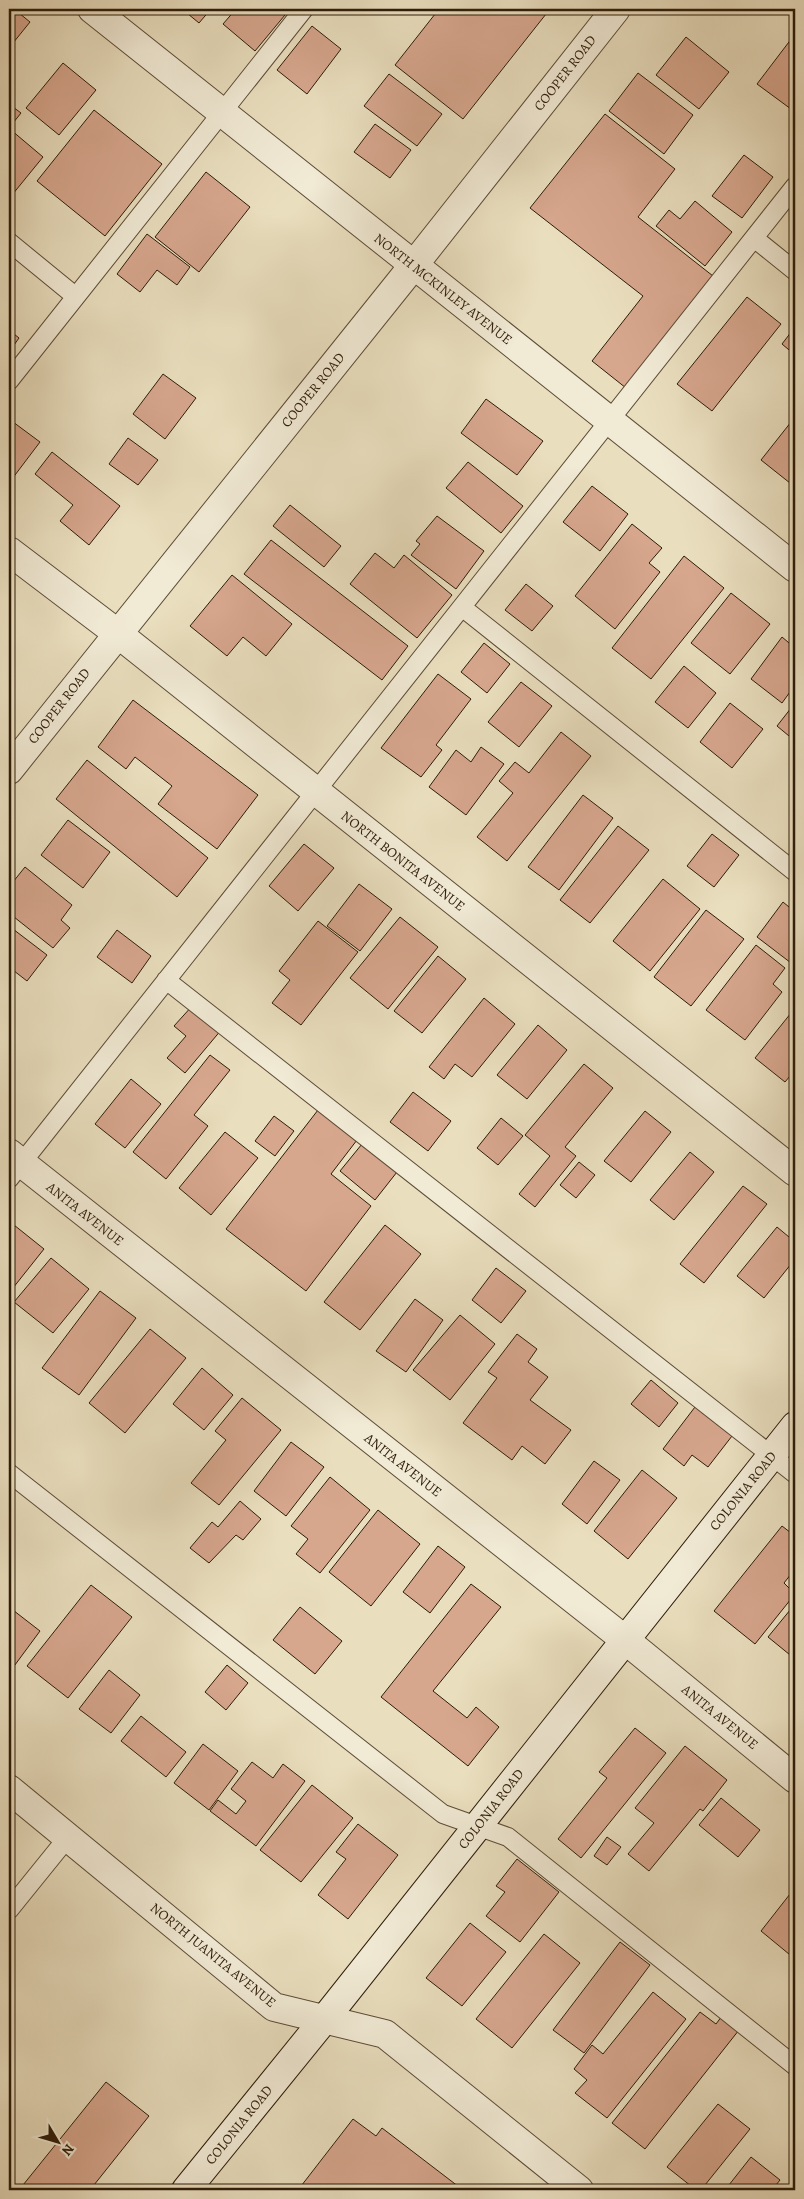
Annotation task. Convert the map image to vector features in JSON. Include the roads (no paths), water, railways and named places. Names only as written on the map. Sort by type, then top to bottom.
[{"type":"street","name":"NORTH MCKINLEY AVENUE","points":[[92,9],[220,113],[795,568]]},
{"type":"street","name":"COOPER ROAD","points":[[9,770],[413,266],[616,9]]},
{"type":"street","name":"NORTH BONITA AVENUE","points":[[9,551],[117,633],[795,1172]]},
{"type":"street","name":"ANITA AVENUE","points":[[13,1165],[624,1639],[795,1779]]},
{"type":"street","name":"COLONIA ROAD","points":[[186,2190],[323,2021],[624,1639],[795,1426]]},
{"type":"street","name":"NORTH JUANITA AVENUE","points":[[9,1789],[274,2007],[323,2021],[385,2034],[579,2190]]},
{"type":"lane","points":[[9,381],[304,9]]},
{"type":"lane","points":[[13,1165],[166,980],[463,608],[795,186]]},
{"type":"lane","points":[[754,238],[795,271]]},
{"type":"lane","points":[[9,242],[75,296]]},
{"type":"lane","points":[[463,608],[795,872]]},
{"type":"lane","points":[[166,980],[795,1474]]},
{"type":"lane","points":[[9,1473],[443,1814],[508,1837],[795,2066]]},
{"type":"lane","points":[[9,1910],[68,1837]]}]
